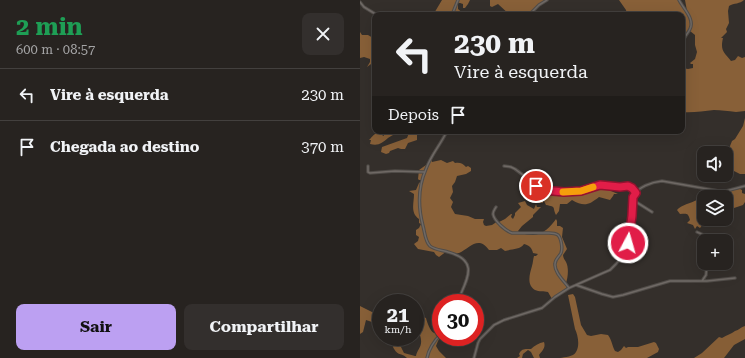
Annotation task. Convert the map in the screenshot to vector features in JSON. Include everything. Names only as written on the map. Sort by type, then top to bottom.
[{"type":"street","points":[[453,12],[458,0]]},
{"type":"street","points":[[532,12],[547,0]]},
{"type":"street","points":[[679,0],[691,21],[691,26],[685,37]]},
{"type":"street","points":[[360,2],[364,7],[372,12]]},
{"type":"street","points":[[445,134],[425,172],[420,190],[420,213],[426,240],[430,245],[434,248],[449,252],[463,259],[467,263],[469,268],[468,274],[460,294]]},
{"type":"street","points":[[368,166],[368,172],[370,173],[395,171],[425,172]]},
{"type":"street","points":[[504,166],[511,166],[543,190],[574,192],[604,185],[620,187],[628,186],[636,193]]},
{"type":"street","points":[[474,358],[478,343],[482,336],[494,325],[504,320],[542,308],[569,288],[610,270],[621,259],[627,248],[633,200],[636,193],[648,185],[662,181],[719,191],[726,191],[745,186]]},
{"type":"street","points":[[633,200],[652,212]]},
{"type":"street","points":[[496,207],[494,216],[500,225],[508,232],[548,232],[559,236],[562,249],[561,253],[555,260],[555,266],[561,278],[569,288]]},
{"type":"street","points":[[698,232],[702,234]]},
{"type":"street","points":[[702,281],[706,275],[706,270]]},
{"type":"street","points":[[576,285],[613,297],[670,280],[702,281],[735,278]]},
{"type":"street","points":[[427,358],[428,351],[432,346]]},
{"type":"shaded area","points":[[442,0],[470,0],[465,8],[463,8],[463,4],[458,3],[458,9],[462,12],[435,12]]},
{"type":"shaded area","points":[[490,0],[547,0],[531,12],[507,12],[498,4],[492,7],[490,6]]},
{"type":"shaded area","points":[[619,0],[679,0],[687,11],[685,0],[744,0],[729,6],[729,23],[726,29],[727,32],[721,38],[723,38],[722,49],[731,61],[735,60],[738,56],[742,58],[745,57],[745,111],[736,112],[714,110],[685,112],[685,68],[693,68],[693,64],[690,63],[695,59],[697,52],[695,35],[690,31],[685,33],[685,12],[626,12]]},
{"type":"shaded area","points":[[360,32],[362,35],[368,35],[372,37],[372,64],[367,67],[370,59],[364,57],[360,58]]},
{"type":"shaded area","points":[[745,118],[745,174],[740,174],[733,170],[733,146],[730,146],[743,126]]},
{"type":"shaded area","points":[[376,134],[384,136],[384,134],[395,134],[380,144],[370,144],[371,140],[369,140]]},
{"type":"shaded area","points":[[409,134],[417,134],[417,140],[408,143],[405,149],[398,148],[386,154],[381,152],[382,147],[407,138]]},
{"type":"shaded area","points":[[431,159],[432,162],[441,160],[447,163],[453,161],[471,168],[471,171],[466,174],[457,176],[452,186],[453,192],[450,198],[453,202],[451,207],[455,214],[468,216],[475,219],[484,219],[483,222],[486,226],[492,225],[498,221],[499,222],[511,214],[513,219],[515,213],[521,207],[518,203],[525,201],[527,205],[534,209],[536,204],[537,207],[541,207],[518,231],[520,233],[531,235],[537,235],[543,232],[556,219],[557,226],[563,228],[562,237],[567,249],[563,255],[568,270],[566,283],[567,287],[564,291],[552,299],[548,292],[537,291],[532,288],[530,285],[530,275],[534,256],[538,254],[533,253],[530,247],[526,244],[518,248],[505,251],[501,248],[497,250],[489,250],[481,243],[478,243],[459,253],[447,251],[439,257],[434,252],[418,249],[414,244],[418,241],[419,237],[416,235],[416,230],[421,224],[413,211],[414,194],[409,191],[416,190],[419,183],[423,181],[418,179],[419,170],[426,165],[425,169],[427,169]]},
{"type":"shaded area","points":[[600,184],[604,186],[606,190],[608,187],[611,191],[618,194],[614,194],[610,200],[599,197],[586,204],[580,204],[572,200],[567,204],[560,204],[559,211],[556,215],[554,208],[546,205],[543,199],[543,193],[545,190],[564,193]]},
{"type":"shaded area","points":[[534,185],[541,194],[538,197],[543,199],[543,203],[537,203]]},
{"type":"shaded area","points":[[740,189],[742,190],[742,193],[745,194],[745,202],[743,205],[733,208],[733,190],[732,190]]},
{"type":"shaded area","points":[[697,200],[697,226],[695,229],[693,225],[687,223],[690,220],[688,215],[680,214],[677,210],[686,204]]},
{"type":"shaded area","points":[[573,294],[581,325],[587,335],[608,335],[615,351],[618,352],[624,346],[626,348],[638,347],[654,342],[659,349],[658,352],[647,358],[560,358],[573,355],[578,347],[578,337],[568,295]]},
{"type":"shaded area","points":[[360,306],[372,312],[372,322],[366,320],[363,332],[360,334]]},
{"type":"shaded area","points":[[424,317],[426,318],[432,330],[432,346],[436,346],[446,358],[407,358],[396,352],[393,347],[400,346],[404,353],[416,356],[420,347],[424,346]]},
{"type":"shaded area","points":[[745,326],[745,339],[734,345],[724,358],[694,358],[702,353],[719,337],[722,338]]},
{"type":"shaded area","points":[[544,342],[544,348],[539,355],[540,358],[534,358],[528,350],[523,354],[522,358],[517,358],[523,350],[531,349]]},
{"type":"slow traffic","points":[[563,192],[581,191],[593,187]]},
{"type":"route","points":[[536,186],[543,190],[564,192],[581,191],[600,185],[613,187],[630,186],[636,193],[633,197],[628,243]]}]
